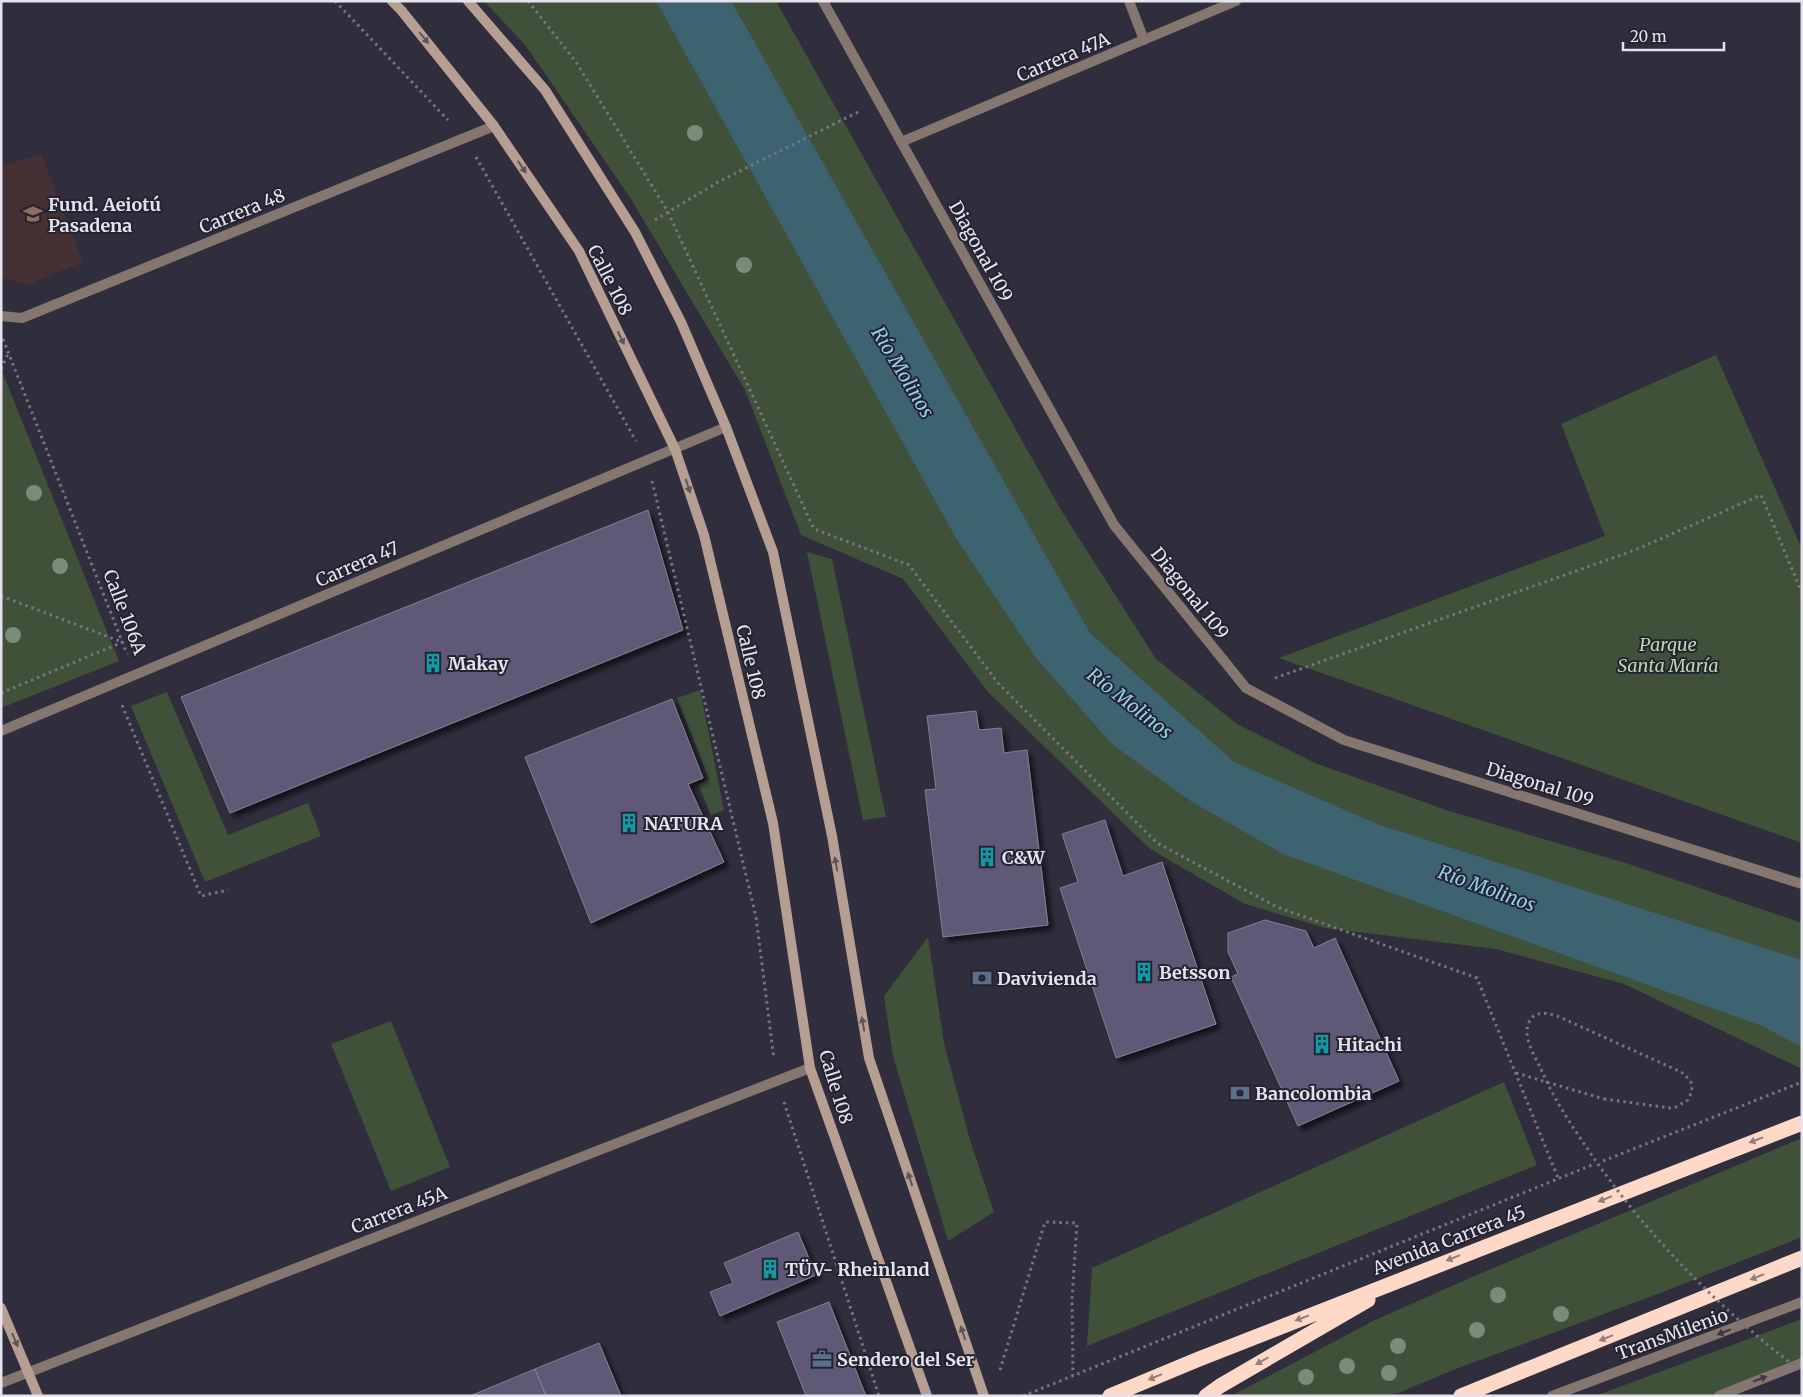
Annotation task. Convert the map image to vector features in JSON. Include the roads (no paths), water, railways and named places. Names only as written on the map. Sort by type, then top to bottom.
[{"type":"highway","name":"Avenida Carrera 45","points":[[1110,1396],[1199,1358],[1802,1123]]},
{"type":"highway","points":[[1461,1396],[1802,1258]]},
{"type":"highway","points":[[1206,1396],[1220,1386],[1410,1276]]},
{"type":"street","name":"Calle 108","points":[[392,1],[494,126],[579,251],[675,448],[704,535],[773,823],[810,1068],[926,1396]]},
{"type":"street","points":[[468,1],[545,90],[635,232],[681,322],[726,427],[773,552],[832,836],[869,1058],[984,1396]]},
{"type":"street","name":"Diagonal 109","points":[[823,1],[1114,525],[1246,688],[1344,740],[1802,884]]},
{"type":"street","points":[[1129,1],[1144,40]]},
{"type":"street","name":"Carrera 47A","points":[[902,142],[1236,1]]},
{"type":"street","name":"Carrera 48","points":[[1,316],[22,318],[494,126]]},
{"type":"street","name":"Carrera 47","points":[[1,731],[726,427]]},
{"type":"street","name":"Carrera 45A","points":[[1,1384],[810,1068]]},
{"type":"street","name":"TransMilenio","points":[[1552,1396],[1802,1302]]},
{"type":"street","points":[[1,1308],[38,1396]]},
{"type":"street","points":[[1719,1396],[1802,1363]]},
{"type":"water","name":"Río Molinos","points":[[656,1],[731,1],[1090,633],[1234,762],[1377,824],[1802,960],[1802,1047],[1762,1026],[1283,854],[1192,802],[1113,745],[1036,658],[956,538]]},
{"type":"place","name":"Fund. Aeiotú Pasadena","points":[[33,214]]},
{"type":"place","name":"Makay","points":[[433,663]]},
{"type":"place","name":"NATURA","points":[[629,823]]},
{"type":"place","name":"C&W","points":[[987,857]]},
{"type":"place","name":"Betsson","points":[[1144,972]]},
{"type":"place","name":"Davivienda","points":[[982,978]]},
{"type":"place","name":"Hitachi","points":[[1322,1044]]},
{"type":"place","name":"Bancolombia","points":[[1240,1093]]},
{"type":"place","name":"TÜV- Rheinland","points":[[770,1269]]},
{"type":"place","name":"Sendero del Ser","points":[[822,1359]]},
{"type":"park label","name":"Parque Santa María","points":[[1668,654]]}]
